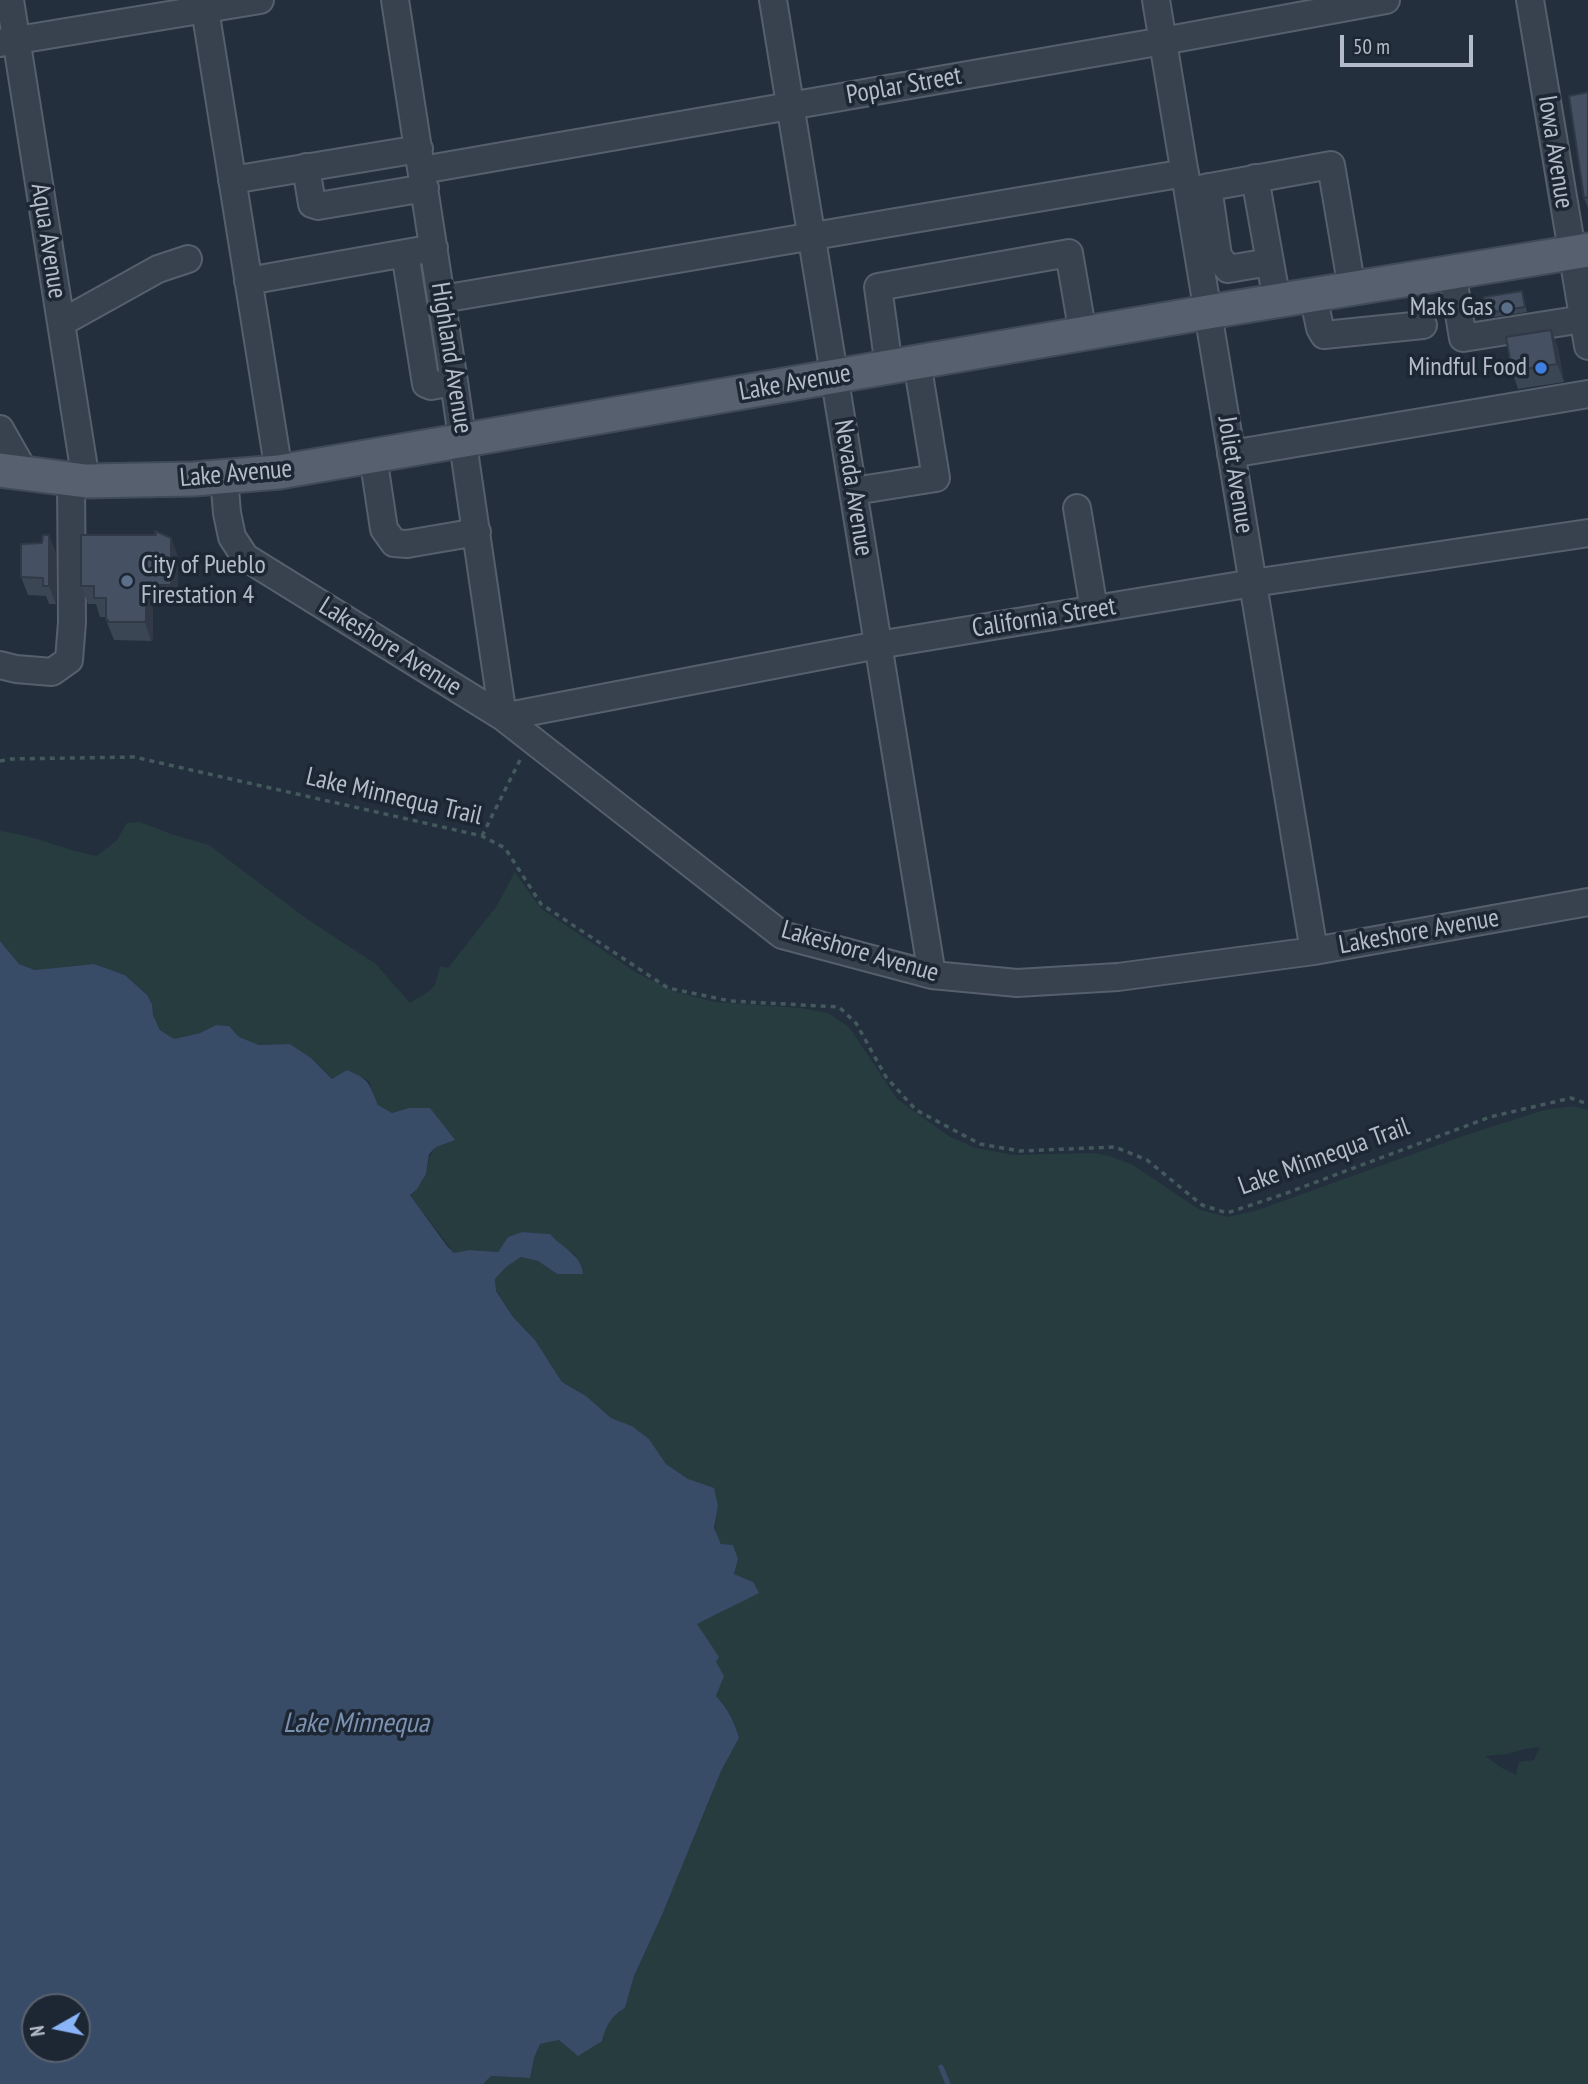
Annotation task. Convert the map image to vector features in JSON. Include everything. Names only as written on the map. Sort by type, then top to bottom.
[{"type":"main road","name":"Lake Avenue","points":[[12,472],[78,480],[194,479],[279,472],[1208,312],[1580,252]]},
{"type":"street","name":"Aqua Avenue","points":[[0,665],[52,672],[69,660],[78,480],[61,323],[8,42],[10,0]]},
{"type":"street","points":[[8,42],[260,0]]},
{"type":"street","name":"Highland Avenue","points":[[396,0],[503,717]]},
{"type":"street","name":"Nevada Avenue","points":[[772,0],[932,975]]},
{"type":"street","name":"Joliet Avenue","points":[[1156,0],[1209,258],[1208,312],[1314,951]]},
{"type":"street","name":"Poplar Street","points":[[422,169],[1386,0]]},
{"type":"street","name":"Iowa Avenue","points":[[1530,0],[1580,252],[1583,318],[1588,346]]},
{"type":"street","points":[[205,9],[279,472]]},
{"type":"street","points":[[442,299],[812,237],[1194,184],[1255,178],[1331,165],[1352,289]]},
{"type":"street","points":[[232,180],[306,167],[422,169]]},
{"type":"street","points":[[306,167],[312,204],[318,206],[422,169]]},
{"type":"street","points":[[1255,178],[1277,301]]},
{"type":"street","points":[[248,281],[434,248]]},
{"type":"street","points":[[405,253],[426,384],[431,386],[454,382]]},
{"type":"street","points":[[854,491],[936,478],[878,286],[1069,253],[1083,334]]},
{"type":"street","points":[[1209,258],[1227,269],[1270,262]]},
{"type":"street","points":[[61,323],[158,269],[188,259]]},
{"type":"street","points":[[1452,272],[1463,338],[1583,318]]},
{"type":"street","points":[[1313,295],[1324,335],[1423,326]]},
{"type":"street","points":[[1231,454],[1588,394]]},
{"type":"street","points":[[0,429],[12,472]]},
{"type":"street","points":[[373,456],[384,530],[394,543],[407,544],[477,532]]},
{"type":"street","name":"Lakeshore Avenue","points":[[224,477],[232,537],[245,557],[503,717],[782,935],[932,975],[1017,983],[1118,977],[1314,951],[1588,902]]},
{"type":"street","points":[[1077,508],[1094,610]]},
{"type":"street","name":"California Street","points":[[503,717],[878,645],[1253,583],[1588,533]]},
{"type":"path","points":[[482,836],[531,738]]},
{"type":"path","name":"Lake Minnequa Trail","points":[[0,761],[134,757],[482,836],[506,848],[541,904],[668,988],[730,1001],[839,1007],[856,1023],[886,1077],[916,1110],[980,1144],[1020,1151],[1115,1147],[1147,1160],[1202,1205],[1227,1213],[1490,1116],[1571,1098],[1588,1104]]},
{"type":"green space","points":[[140,822],[209,845],[307,919],[376,964],[410,1003],[433,987],[441,966],[448,968],[496,907],[515,872],[546,912],[637,973],[676,992],[715,1002],[801,1008],[828,1013],[849,1027],[897,1099],[950,1137],[976,1148],[1013,1155],[1092,1153],[1110,1156],[1133,1165],[1200,1210],[1228,1217],[1258,1210],[1463,1136],[1544,1110],[1572,1106],[1588,1110],[1588,2084],[483,2084],[490,2076],[530,2078],[540,2044],[559,2040],[602,2041],[610,2022],[625,2008],[634,1976],[721,1771],[739,1738],[730,1716],[716,1696],[723,1677],[697,1624],[728,1609],[753,1582],[734,1574],[738,1559],[717,1536],[715,1524],[718,1506],[688,1479],[666,1464],[649,1439],[632,1426],[611,1418],[586,1396],[562,1382],[535,1340],[513,1317],[496,1290],[495,1279],[521,1257],[538,1261],[557,1274],[576,1255],[550,1234],[522,1232],[508,1237],[498,1252],[469,1250],[454,1253],[410,1195],[422,1181],[436,1147],[409,1108],[392,1113],[378,1105],[369,1081],[347,1070],[333,1079],[311,1058],[290,1044],[259,1045],[239,1037],[229,1026],[216,1025],[200,1033],[174,1039],[160,1030],[147,995],[125,975],[94,964],[35,970],[19,964],[0,941],[0,831],[97,856],[117,840],[127,823]],"holes":[[[1540,1747],[1534,1760],[1519,1762],[1516,1775],[1485,1756]]]},
{"type":"water","name":"Lake Minnequa","points":[[0,941],[19,964],[35,970],[94,964],[125,975],[147,995],[160,1030],[174,1039],[200,1033],[216,1025],[229,1026],[239,1037],[259,1045],[290,1044],[311,1058],[332,1079],[347,1070],[355,1073],[368,1083],[378,1105],[392,1113],[409,1108],[430,1108],[455,1140],[436,1147],[429,1154],[426,1174],[410,1195],[454,1253],[469,1250],[498,1252],[508,1237],[522,1232],[550,1234],[575,1256],[583,1274],[557,1274],[538,1261],[521,1257],[495,1279],[496,1291],[513,1317],[535,1340],[562,1382],[586,1396],[611,1418],[632,1426],[649,1439],[666,1464],[688,1479],[714,1488],[718,1506],[714,1528],[721,1544],[733,1545],[738,1559],[734,1574],[753,1582],[759,1593],[697,1624],[719,1657],[716,1662],[724,1676],[716,1696],[730,1716],[739,1738],[721,1771],[634,1976],[625,2008],[610,2022],[602,2041],[578,2056],[559,2040],[540,2044],[530,2078],[491,2076],[483,2084],[0,2084]]},
{"type":"building","points":[[1588,92],[1588,197],[1584,198],[1569,96]]},
{"type":"building","points":[[1522,291],[1525,307],[1487,313],[1484,297]]},
{"type":"building","points":[[1551,330],[1557,364],[1512,371],[1506,337]]},
{"type":"building","points":[[155,531],[171,538],[171,585],[146,585],[145,622],[108,622],[106,598],[94,598],[94,586],[81,586],[81,535],[156,535]]},
{"type":"building","points":[[43,535],[49,535],[49,586],[43,586],[43,578],[21,577],[21,544],[42,543]]},
{"type":"waterway","points":[[941,2067],[948,2084]]},
{"type":"place","name":"Maks Gas","points":[[1507,308]]},
{"type":"place","name":"Mindful Food","points":[[1541,368]]},
{"type":"place","name":"City of Pueblo Firestation 4","points":[[127,581]]}]
